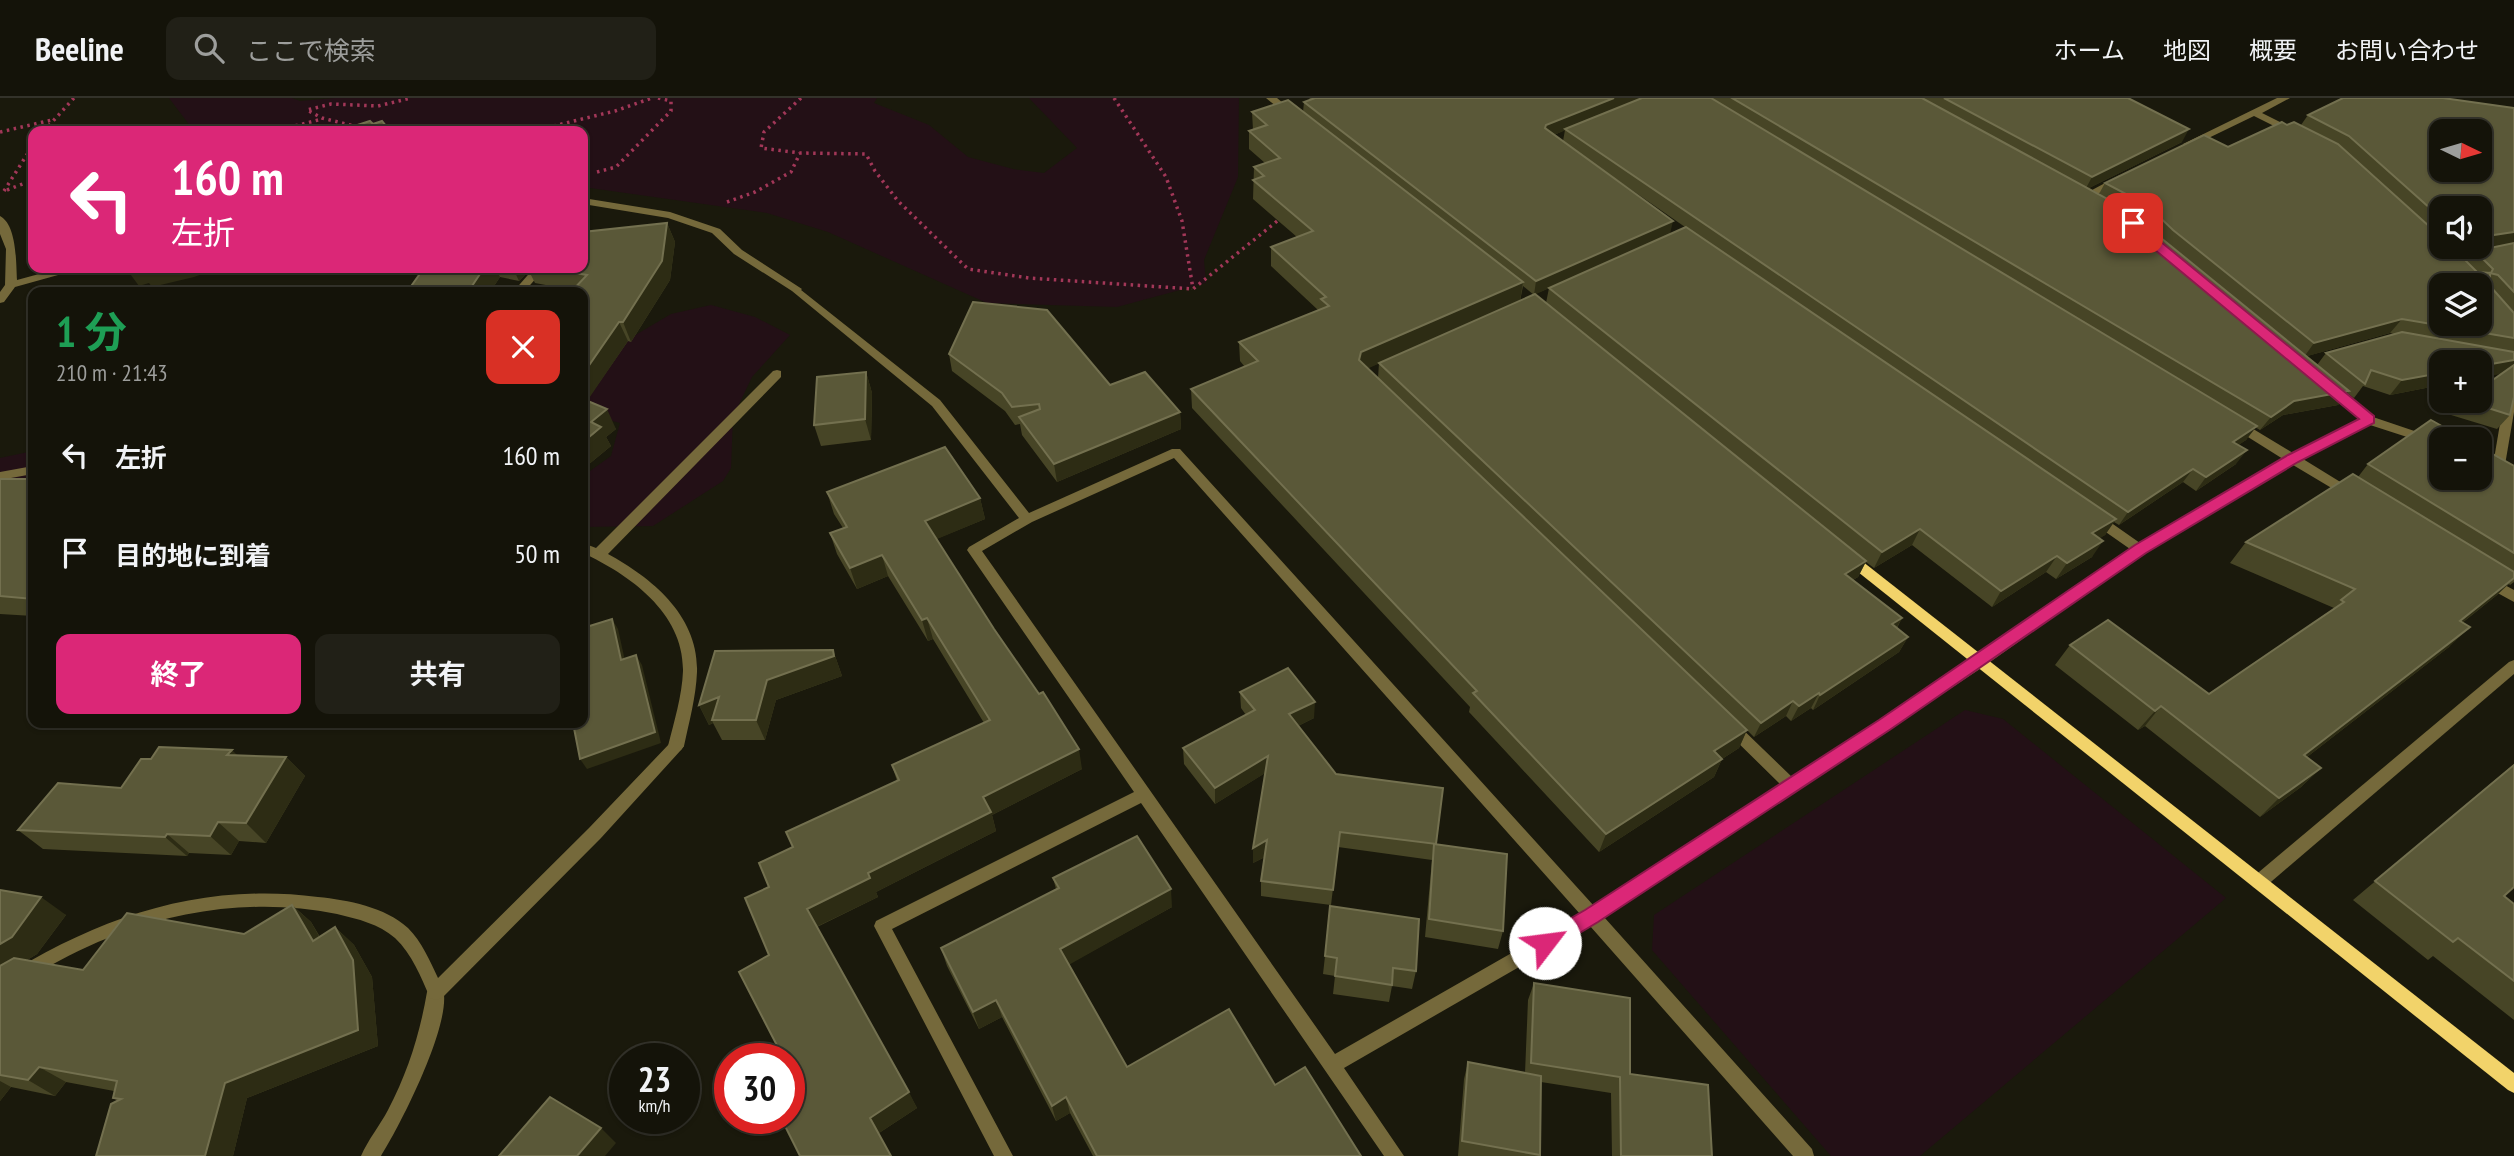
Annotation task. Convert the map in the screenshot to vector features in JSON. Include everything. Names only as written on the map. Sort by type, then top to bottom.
[{"type":"street","points":[[1270,98],[1302,122]]},
{"type":"street","points":[[2178,149],[2285,98]]},
{"type":"street","points":[[1291,114],[1302,110]]},
{"type":"street","points":[[2255,113],[2301,136]]},
{"type":"street","points":[[2190,132],[2201,137]]},
{"type":"street","points":[[2084,197],[2131,173]]},
{"type":"street","points":[[2071,190],[2096,203]]},
{"type":"street","points":[[588,202],[670,215],[716,231],[738,252],[796,289],[936,403],[1027,519]]},
{"type":"street","points":[[0,219],[11,250],[11,285],[0,300]]},
{"type":"street","points":[[11,285],[54,273]]},
{"type":"street","points":[[523,287],[535,273]]},
{"type":"street","points":[[599,554],[777,374]]},
{"type":"street","points":[[2320,381],[2369,419],[2429,440]]},
{"type":"street","points":[[2512,392],[2494,463],[2514,470]]},
{"type":"street","points":[[2221,415],[2363,502]]},
{"type":"street","points":[[1331,1066],[1592,916],[1978,663],[2140,549],[2293,458],[2369,419]]},
{"type":"street","points":[[1395,1156],[974,550],[1027,519],[1176,452],[1805,1156]]},
{"type":"street","points":[[0,475],[28,471]]},
{"type":"street","points":[[2083,510],[2140,549]]},
{"type":"street","points":[[1838,549],[1978,663],[2514,1084]]},
{"type":"street","points":[[436,992],[595,833],[676,746],[691,669],[683,632],[663,600],[631,575],[588,550]]},
{"type":"street","points":[[2479,575],[2514,597]]},
{"type":"street","points":[[2259,882],[2514,666]]},
{"type":"street","points":[[1723,719],[1792,786]]},
{"type":"street","points":[[1004,1156],[882,926],[1143,795]]},
{"type":"street","points":[[0,988],[35,964],[81,940],[131,921],[195,905],[248,900],[299,900],[354,911],[393,926],[417,952],[436,992],[431,1028],[420,1060],[392,1125],[370,1156]]},
{"type":"path","points":[[48,126],[74,98]]},
{"type":"path","points":[[334,101],[339,98]]},
{"type":"path","points":[[354,126],[323,118],[307,110],[309,106],[323,101],[375,106],[411,98]]},
{"type":"path","points":[[554,126],[615,111],[652,98]]},
{"type":"path","points":[[594,172],[616,167],[671,111],[671,101],[658,98]]},
{"type":"path","points":[[800,98],[764,132],[761,148],[800,153],[866,154],[871,166],[901,203],[948,245],[968,269],[1029,278],[1193,289],[1286,215]]},
{"type":"path","points":[[1114,98],[1166,177],[1182,222],[1193,289]]},
{"type":"path","points":[[293,126],[323,118]]},
{"type":"path","points":[[0,132],[52,120]]},
{"type":"path","points":[[0,201],[28,153]]},
{"type":"path","points":[[686,221],[702,210],[755,192],[791,172],[800,153]]},
{"type":"path","points":[[3,192],[28,182]]},
{"type":"shaded area","points":[[169,98],[292,98],[300,101],[335,98],[877,98],[874,103],[929,125],[968,157],[1013,169],[1044,173],[1077,148],[1029,98],[1239,98],[1238,177],[1204,260],[1206,283],[1117,307],[987,303],[828,232],[767,213],[588,188],[588,126],[190,126]]},
{"type":"shaded area","points":[[711,305],[755,317],[790,335],[752,377],[733,417],[731,468],[723,481],[653,526],[588,527],[588,472],[611,456],[620,423],[588,414],[588,396],[600,356],[671,314]]},
{"type":"shaded area","points":[[28,452],[28,490],[0,504],[0,458]]},
{"type":"shaded area","points":[[1965,710],[2003,719],[2226,898],[1920,1156],[1831,1156],[1652,950],[1654,915]]},
{"type":"building","points":[[1315,98],[1614,98],[1546,125],[1545,128],[1673,221],[1536,281],[1304,102]]},
{"type":"building","points":[[1642,98],[1711,98],[2257,426],[2233,442],[2247,450],[2206,477],[2193,469],[2128,512],[1565,129]]},
{"type":"building","points":[[1732,98],[1922,98],[2135,214],[2349,391],[2294,401],[2271,417]]},
{"type":"building","points":[[1944,98],[2128,98],[2189,129],[2092,177]]},
{"type":"building","points":[[2343,98],[2443,98],[2514,108],[2514,232],[2492,235],[2492,196],[2429,196],[2429,207],[2349,136],[2308,115]]},
{"type":"building","points":[[1288,100],[1523,282],[1361,352],[1359,360],[1747,730],[1714,751],[1722,759],[1606,834],[1473,693],[1477,691],[1191,389],[1258,361],[1239,342],[1329,306],[1321,299],[1326,297],[1271,247],[1313,231],[1253,180],[1264,176],[1254,167],[1280,158],[1249,131],[1267,125],[1252,112]]},
{"type":"building","points":[[370,121],[373,124],[382,121],[386,126],[354,126]]},
{"type":"building","points":[[2282,122],[2287,125],[2294,122],[2338,144],[2429,226],[2429,259],[2464,259],[2477,272],[2491,273],[2429,273],[2429,324],[2402,319],[2314,343],[2173,230],[2147,205],[2105,183],[2204,135],[2228,147]]},
{"type":"building","points":[[667,223],[662,261],[623,322],[619,322],[588,367],[588,287],[576,287],[587,275],[575,273],[588,273],[588,231]]},
{"type":"building","points":[[1686,227],[2116,519],[2092,533],[2103,541],[2067,563],[2057,556],[2001,591],[1920,529],[1882,552],[1549,288]]},
{"type":"building","points":[[2514,243],[2514,292],[2498,275],[2491,273],[2493,269],[2483,259],[2492,259],[2492,248]]},
{"type":"building","points":[[420,273],[481,273],[472,286],[411,287]]},
{"type":"building","points":[[2492,288],[2514,313],[2514,338],[2492,334]]},
{"type":"building","points":[[1535,294],[1866,561],[1845,574],[1902,618],[1892,624],[1908,637],[1820,695],[1819,693],[1799,706],[1793,701],[1761,723],[1379,363]]},
{"type":"building","points":[[973,302],[1047,310],[1110,385],[1145,372],[1180,412],[1054,464],[1019,417],[1040,409],[1039,404],[1012,407],[1002,393],[949,354]]},
{"type":"building","points":[[2402,332],[2514,352],[2514,360],[2492,364],[2492,350],[2429,350],[2429,375],[2402,380],[2371,370],[2365,384],[2326,353]]},
{"type":"building","points":[[2514,365],[2514,397],[2510,415],[2492,409],[2492,381]]},
{"type":"building","points":[[866,372],[865,419],[814,425],[817,377]]},
{"type":"building","points":[[588,401],[607,409],[591,422],[601,427],[588,438]]},
{"type":"building","points":[[2431,420],[2444,427],[2429,427],[2429,490],[2492,490],[2492,454],[2514,466],[2514,553],[2368,464]]},
{"type":"building","points":[[945,447],[980,498],[925,521],[994,629],[1039,694],[1043,692],[1079,749],[983,797],[991,812],[868,873],[870,878],[807,909],[909,1092],[870,1118],[891,1156],[800,1156],[789,1134],[805,1134],[805,1043],[776,1043],[739,972],[769,955],[745,898],[769,887],[759,863],[793,847],[786,832],[899,780],[892,765],[990,720],[927,618],[922,620],[882,555],[850,568],[830,533],[847,527],[827,492]]},
{"type":"building","points":[[2353,474],[2514,572],[2514,578],[2460,621],[2470,627],[2304,755],[2321,768],[2279,798],[2161,706],[2155,711],[2070,645],[2108,620],[2209,694],[2344,602],[2341,600],[2355,589],[2246,542]]},
{"type":"building","points":[[0,479],[28,479],[28,599],[0,596]]},
{"type":"building","points":[[612,619],[621,660],[636,655],[655,732],[580,759],[574,728],[588,728],[588,626]]},
{"type":"building","points":[[833,650],[834,656],[767,680],[756,720],[712,720],[719,697],[699,705],[715,651]]},
{"type":"building","points":[[1288,668],[1315,702],[1289,714],[1336,774],[1443,788],[1436,844],[1340,832],[1333,890],[1261,881],[1267,840],[1253,848],[1268,756],[1215,788],[1183,748],[1255,710],[1240,692]]},
{"type":"building","points":[[159,747],[232,750],[227,755],[286,757],[246,823],[218,822],[210,836],[167,834],[165,837],[18,830],[58,783],[121,788],[141,759],[151,759]]},
{"type":"building","points":[[2514,765],[2514,887],[2504,896],[2514,904],[2514,981],[2458,938],[2453,942],[2375,881]]},
{"type":"building","points":[[1137,836],[1171,889],[1060,949],[1127,1067],[1229,1009],[1275,1085],[1305,1067],[1361,1156],[1097,1156],[1066,1097],[1052,1106],[996,1000],[973,1012],[941,948],[1059,888],[1053,878]]},
{"type":"building","points":[[1434,844],[1507,854],[1503,931],[1429,919]]},
{"type":"building","points":[[0,890],[41,897],[12,937],[0,944]]},
{"type":"building","points":[[292,905],[313,941],[335,927],[353,960],[358,1030],[225,1083],[205,1156],[96,1156],[111,1104],[121,1099],[113,1098],[117,1081],[39,1067],[28,1080],[0,1075],[0,966],[14,958],[83,970],[127,913],[244,934]]},
{"type":"building","points":[[1330,906],[1419,919],[1416,971],[1393,968],[1392,985],[1335,976],[1337,958],[1325,956]]},
{"type":"building","points":[[1534,983],[1630,998],[1630,1074],[1708,1085],[1712,1156],[1621,1156],[1620,1077],[1531,1063]]},
{"type":"building","points":[[1468,1062],[1541,1076],[1540,1155],[1462,1141]]},
{"type":"building","points":[[550,1097],[601,1128],[577,1156],[499,1156]]},
{"type":"route","points":[[1545,943],[1592,916],[1770,801],[1978,663],[2140,549],[2293,458],[2369,419],[2159,248],[2133,223]]}]
